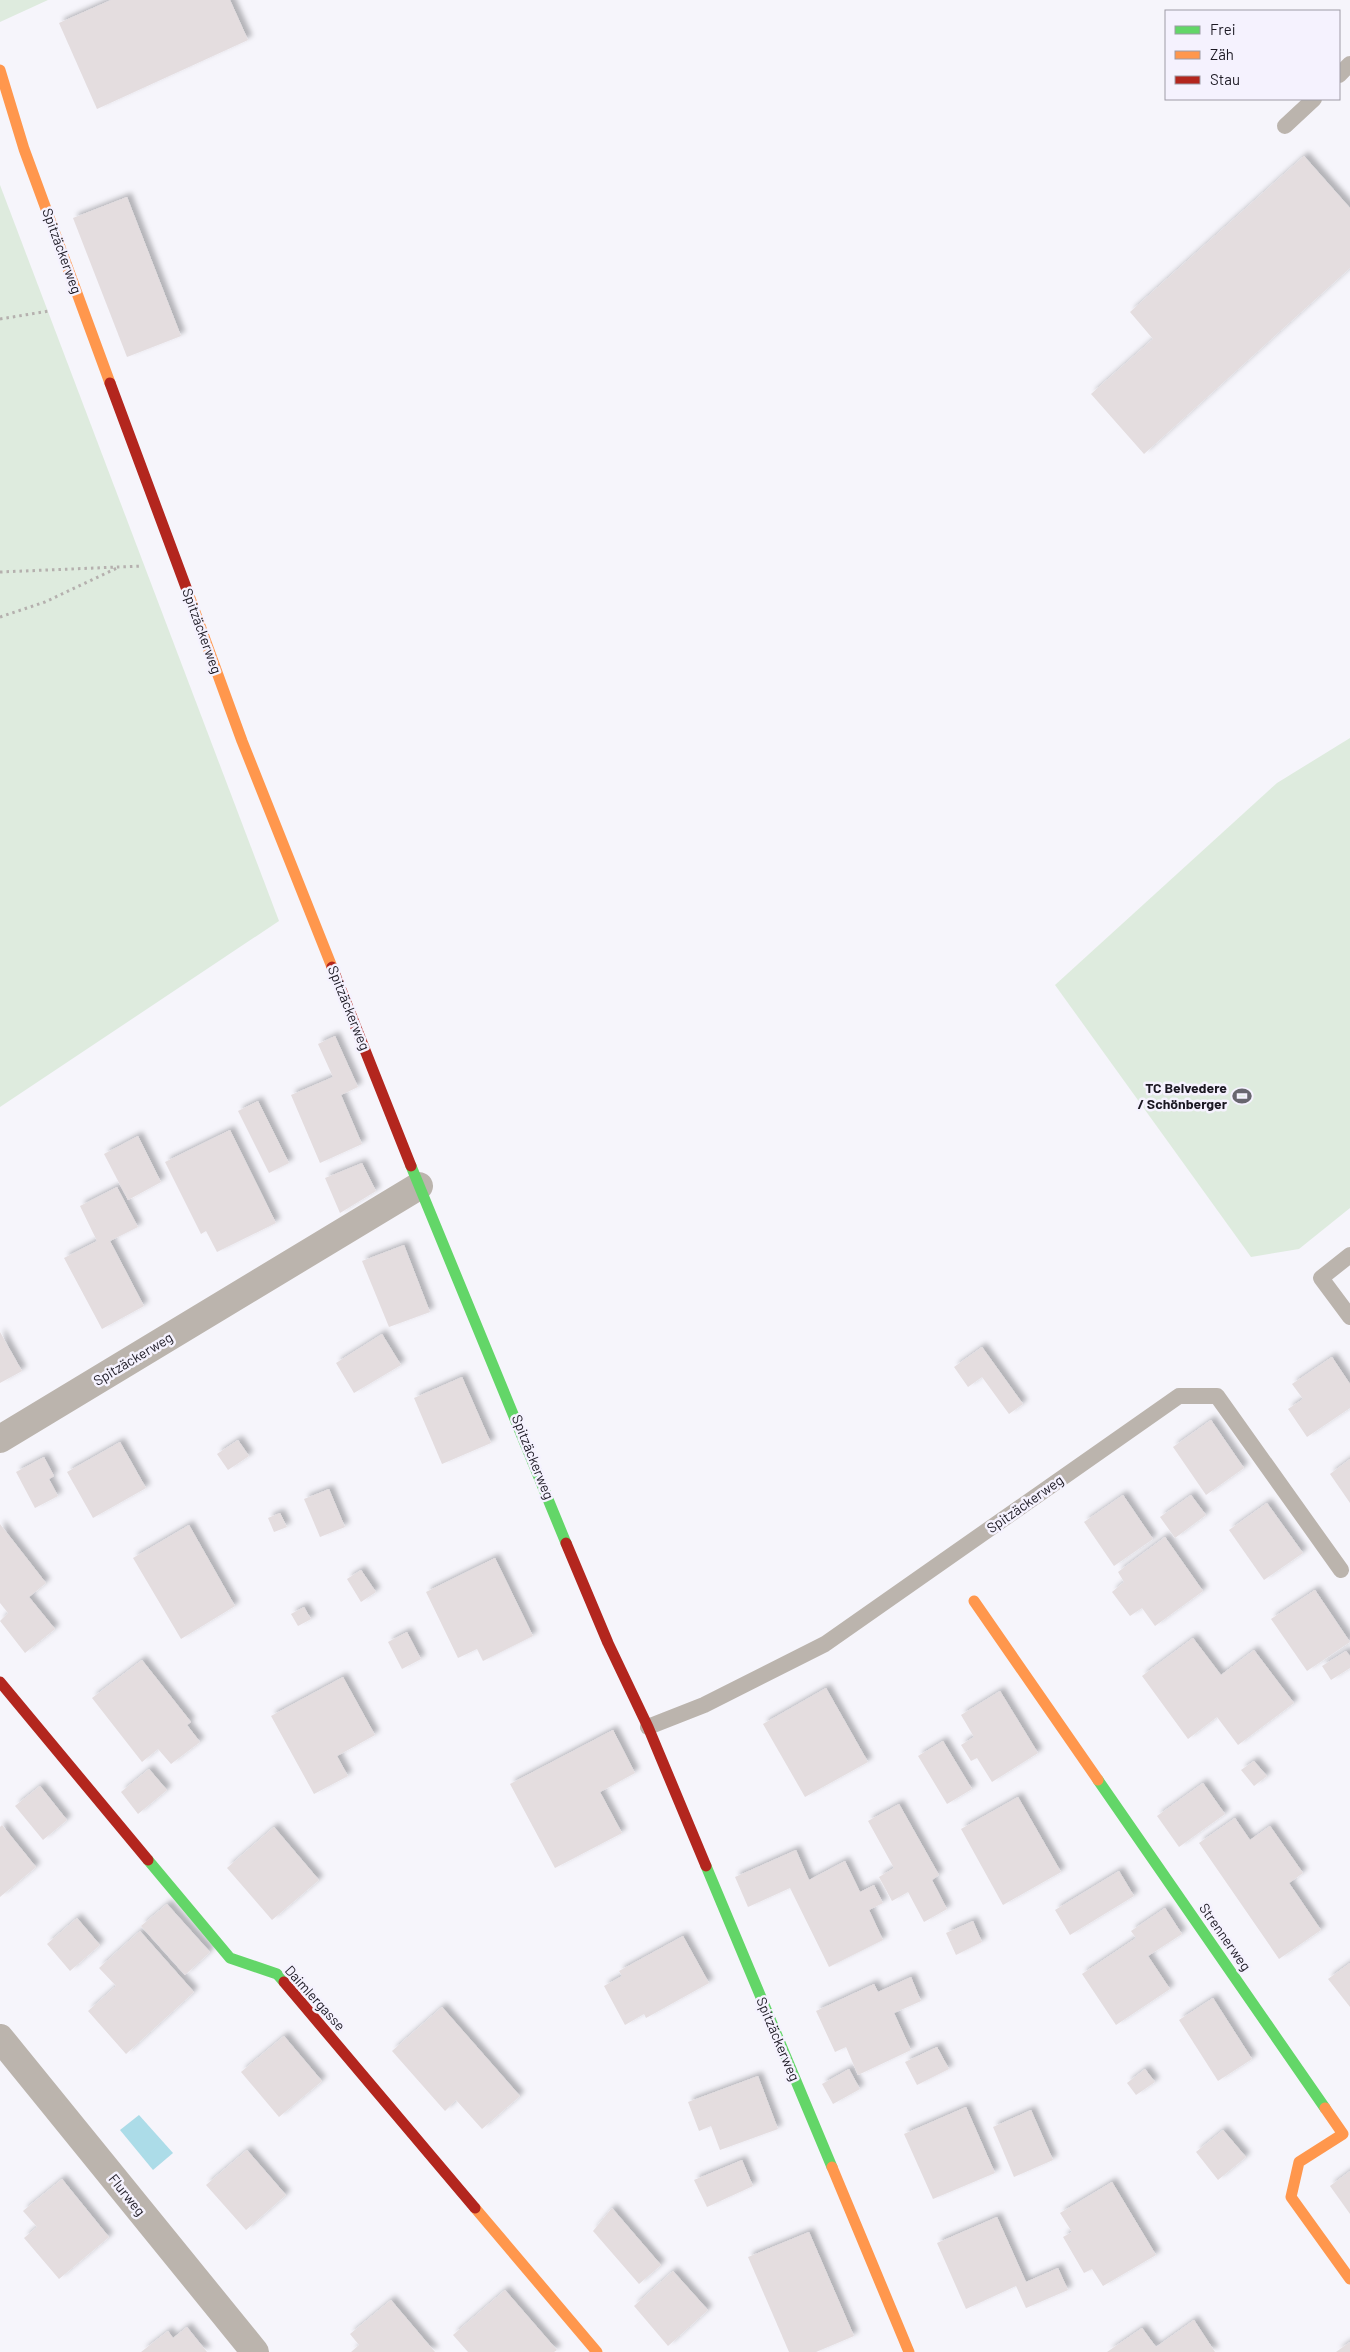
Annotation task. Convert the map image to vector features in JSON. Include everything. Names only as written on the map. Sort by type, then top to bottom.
[{"type":"street","name":"Spitzäckerweg","points":[[0,70],[24,148],[242,741],[419,1186],[608,1643],[648,1727],[909,2352]]},
{"type":"street","name":"Spitzäckerweg","points":[[0,1439],[419,1186]]},
{"type":"street","name":"Strennerweg","points":[[974,1601],[1343,2134],[1299,2162],[1291,2197],[1350,2279]]},
{"type":"street","name":"Daimlergasse","points":[[0,1682],[230,1958],[277,1974],[597,2352]]},
{"type":"street","name":"Flurweg","points":[[0,2038],[255,2352]]},
{"type":"lane","points":[[1340,74],[1350,64]]},
{"type":"lane","points":[[1285,126],[1313,100]]},
{"type":"lane","points":[[1350,1255],[1321,1278],[1350,1317]]},
{"type":"lane","name":"Spitzäckerweg","points":[[648,1727],[704,1705],[825,1644],[1179,1396],[1217,1396],[1341,1570]]},
{"type":"path","points":[[0,319],[82,306]]},
{"type":"path","points":[[0,572],[177,565]]},
{"type":"path","points":[[0,618],[45,602],[119,567]]},
{"type":"green space","points":[[0,0],[48,0],[0,22]]},
{"type":"green space","points":[[0,185],[279,921],[0,1107]]},
{"type":"green space","name":"TC Belvedere / Schönberger","points":[[1350,738],[1350,1208],[1299,1249],[1251,1257],[1055,985],[1277,783]]},
{"type":"water","points":[[139,2115],[173,2153],[153,2170],[120,2130]]},
{"type":"building","points":[[111,0],[230,0],[248,40],[97,109],[59,23]]},
{"type":"building","points":[[1304,156],[1350,208],[1350,268],[1144,454],[1091,394],[1153,339],[1130,312]]},
{"type":"building","points":[[127,197],[181,336],[127,357],[73,218]]},
{"type":"building","points":[[335,1036],[358,1087],[341,1095],[362,1144],[320,1163],[291,1095],[333,1077],[318,1044]]},
{"type":"building","points":[[258,1101],[289,1163],[269,1173],[238,1111]]},
{"type":"building","points":[[230,1130],[276,1223],[217,1252],[206,1231],[201,1234],[165,1162]]},
{"type":"building","points":[[138,1136],[161,1182],[128,1200],[104,1154]]},
{"type":"building","points":[[362,1163],[376,1191],[340,1213],[325,1178]]},
{"type":"building","points":[[117,1187],[138,1227],[110,1241],[144,1306],[102,1329],[64,1258],[97,1241],[80,1206]]},
{"type":"building","points":[[404,1245],[430,1312],[389,1327],[362,1261]]},
{"type":"building","points":[[0,1332],[22,1371],[0,1383]]},
{"type":"building","points":[[382,1334],[401,1365],[354,1393],[336,1363]]},
{"type":"building","points":[[982,1347],[1023,1404],[1009,1414],[982,1377],[968,1387],[954,1367]]},
{"type":"building","points":[[1332,1357],[1350,1384],[1350,1408],[1307,1437],[1288,1409],[1303,1399],[1292,1384]]},
{"type":"building","points":[[462,1377],[491,1443],[442,1464],[414,1398]]},
{"type":"building","points":[[1211,1420],[1244,1468],[1206,1495],[1173,1447]]},
{"type":"building","points":[[238,1440],[249,1456],[228,1470],[217,1454]]},
{"type":"building","points":[[120,1442],[146,1488],[93,1518],[67,1472]]},
{"type":"building","points":[[44,1457],[54,1476],[49,1479],[58,1496],[35,1508],[16,1472]]},
{"type":"building","points":[[1350,1459],[1350,1503],[1330,1474]]},
{"type":"building","points":[[329,1489],[345,1527],[320,1537],[304,1499]]},
{"type":"building","points":[[1123,1495],[1153,1539],[1114,1566],[1084,1522]]},
{"type":"building","points":[[1191,1495],[1206,1515],[1175,1538],[1160,1517]]},
{"type":"building","points":[[1267,1503],[1303,1553],[1264,1580],[1229,1530]]},
{"type":"building","points":[[280,1513],[287,1527],[274,1532],[268,1518]]},
{"type":"building","points":[[0,1524],[46,1583],[29,1597],[55,1629],[25,1653],[0,1621],[8,1613],[0,1603]]},
{"type":"building","points":[[189,1525],[235,1606],[181,1639],[133,1558]]},
{"type":"building","points":[[1165,1537],[1203,1591],[1155,1626],[1142,1608],[1130,1616],[1112,1592],[1124,1582],[1118,1572]]},
{"type":"building","points":[[495,1558],[533,1636],[483,1661],[477,1649],[458,1658],[426,1592]]},
{"type":"building","points":[[361,1570],[376,1592],[361,1602],[347,1579]]},
{"type":"building","points":[[1315,1590],[1350,1642],[1307,1671],[1271,1619]]},
{"type":"building","points":[[304,1607],[311,1619],[298,1626],[291,1614]]},
{"type":"building","points":[[407,1632],[421,1659],[402,1669],[388,1642]]},
{"type":"building","points":[[1193,1638],[1221,1675],[1254,1650],[1294,1703],[1238,1745],[1217,1717],[1188,1739],[1142,1676]]},
{"type":"building","points":[[1346,1651],[1350,1656],[1350,1668],[1331,1680],[1322,1666]]},
{"type":"building","points":[[142,1660],[191,1722],[187,1725],[200,1742],[171,1764],[158,1749],[142,1762],[92,1698]]},
{"type":"building","points":[[343,1677],[375,1735],[337,1756],[348,1776],[314,1794],[271,1716]]},
{"type":"building","points":[[826,1688],[868,1762],[805,1797],[763,1724]]},
{"type":"building","points":[[1000,1691],[1038,1753],[992,1782],[977,1758],[971,1761],[961,1745],[974,1737],[961,1715]]},
{"type":"building","points":[[613,1730],[635,1773],[600,1792],[622,1833],[555,1868],[510,1784]]},
{"type":"building","points":[[943,1741],[972,1789],[947,1804],[918,1756]]},
{"type":"building","points":[[1254,1761],[1267,1776],[1254,1786],[1241,1770]]},
{"type":"building","points":[[149,1769],[167,1790],[138,1814],[121,1792]]},
{"type":"building","points":[[1203,1783],[1225,1814],[1179,1847],[1157,1816]]},
{"type":"building","points":[[40,1786],[67,1820],[43,1840],[15,1806]]},
{"type":"building","points":[[1018,1797],[1061,1872],[1003,1905],[961,1829]]},
{"type":"building","points":[[899,1804],[939,1875],[932,1880],[947,1909],[924,1922],[908,1892],[892,1901],[879,1877],[894,1868],[868,1821]]},
{"type":"building","points":[[1235,1818],[1250,1840],[1270,1826],[1303,1873],[1289,1883],[1321,1930],[1279,1959],[1199,1843]]},
{"type":"building","points":[[2,1825],[36,1867],[0,1897],[0,1827]]},
{"type":"building","points":[[274,1827],[319,1880],[272,1920],[227,1868]]},
{"type":"building","points":[[796,1850],[809,1880],[845,1861],[860,1892],[874,1885],[883,1903],[869,1910],[883,1940],[829,1967],[790,1888],[748,1907],[735,1877]]},
{"type":"building","points":[[1119,1871],[1134,1896],[1070,1935],[1055,1910]]},
{"type":"building","points":[[167,1904],[210,1952],[185,1975],[141,1926]]},
{"type":"building","points":[[1165,1908],[1182,1934],[1148,1956],[1170,1989],[1116,2025],[1082,1974],[1136,1938],[1131,1931]]},
{"type":"building","points":[[77,1918],[100,1945],[70,1971],[47,1944]]},
{"type":"building","points":[[973,1921],[982,1942],[956,1955],[946,1933]]},
{"type":"building","points":[[140,1931],[194,1992],[126,2054],[88,2011],[116,1986],[99,1968]]},
{"type":"building","points":[[683,1936],[709,1983],[646,2018],[644,2014],[625,2025],[604,1986],[622,1976],[619,1971]]},
{"type":"building","points":[[1350,1963],[1350,2007],[1328,1979]]},
{"type":"building","points":[[911,1977],[921,2001],[894,2013],[911,2050],[858,2075],[846,2047],[835,2052],[816,2011],[874,1984],[878,1992]]},
{"type":"building","points":[[1213,1998],[1252,2059],[1218,2081],[1179,2020]]},
{"type":"building","points":[[442,2007],[520,2096],[482,2129],[456,2100],[445,2111],[392,2051]]},
{"type":"building","points":[[284,2036],[322,2081],[279,2117],[241,2072]]},
{"type":"building","points":[[937,2047],[949,2069],[917,2085],[905,2062]]},
{"type":"building","points":[[849,2069],[860,2089],[833,2104],[822,2084]]},
{"type":"building","points":[[1145,2069],[1155,2082],[1136,2095],[1127,2083]]},
{"type":"building","points":[[758,2076],[778,2129],[720,2150],[711,2126],[699,2131],[688,2102]]},
{"type":"building","points":[[966,2107],[995,2173],[933,2199],[904,2134]]},
{"type":"building","points":[[1031,2110],[1053,2160],[1014,2177],[993,2127]]},
{"type":"building","points":[[1223,2130],[1246,2157],[1218,2180],[1196,2152]]},
{"type":"building","points":[[247,2150],[286,2195],[246,2230],[206,2185]]},
{"type":"building","points":[[742,2160],[753,2186],[707,2207],[694,2180]]},
{"type":"building","points":[[1350,2171],[1350,2214],[1330,2186]]},
{"type":"building","points":[[62,2179],[109,2237],[59,2279],[24,2238],[37,2227],[23,2211]]},
{"type":"building","points":[[1112,2182],[1156,2255],[1103,2286],[1092,2269],[1084,2273],[1063,2237],[1072,2232],[1060,2213]]},
{"type":"building","points":[[612,2208],[661,2265],[639,2284],[593,2231]]},
{"type":"building","points":[[997,2217],[1026,2282],[1058,2268],[1068,2290],[1026,2308],[1016,2286],[966,2309],[937,2243]]},
{"type":"building","points":[[809,2232],[854,2336],[816,2352],[789,2352],[748,2257]]},
{"type":"building","points":[[673,2271],[708,2310],[668,2346],[634,2306]]},
{"type":"building","points":[[505,2290],[557,2350],[554,2352],[468,2352],[453,2335]]},
{"type":"building","points":[[391,2300],[435,2352],[351,2352],[359,2345],[350,2334]]},
{"type":"building","points":[[1194,2320],[1215,2352],[1107,2352],[1142,2328],[1156,2347]]},
{"type":"building","points":[[187,2327],[207,2352],[141,2352],[168,2331],[173,2338]]},
{"type":"building","points":[[1350,2342],[1350,2352],[1336,2352]]},
{"type":"traffic: fast","points":[[411,1166],[566,1543]]},
{"type":"traffic: fast","points":[[1098,1780],[1325,2108]]},
{"type":"traffic: fast","points":[[148,1860],[230,1958],[277,1974],[284,1982]]},
{"type":"traffic: fast","points":[[706,1866],[832,2167]]},
{"type":"traffic: slow","points":[[0,70],[24,149],[110,383]]},
{"type":"traffic: slow","points":[[187,590],[242,741],[332,967]]},
{"type":"traffic: slow","points":[[974,1601],[1098,1780]]},
{"type":"traffic: slow","points":[[1325,2108],[1343,2134],[1299,2162],[1291,2197],[1350,2279]]},
{"type":"traffic: slow","points":[[832,2167],[909,2352]]},
{"type":"traffic: slow","points":[[475,2208],[597,2352]]},
{"type":"traffic: jam","points":[[110,383],[187,590]]},
{"type":"traffic: jam","points":[[332,967],[411,1166]]},
{"type":"traffic: jam","points":[[566,1543],[608,1643],[648,1727],[706,1866]]},
{"type":"traffic: jam","points":[[0,1682],[148,1860]]},
{"type":"traffic: jam","points":[[284,1982],[475,2208]]},
{"type":"place","name":"TC Belvedere / Schönberger","points":[[1242,1096]]}]
